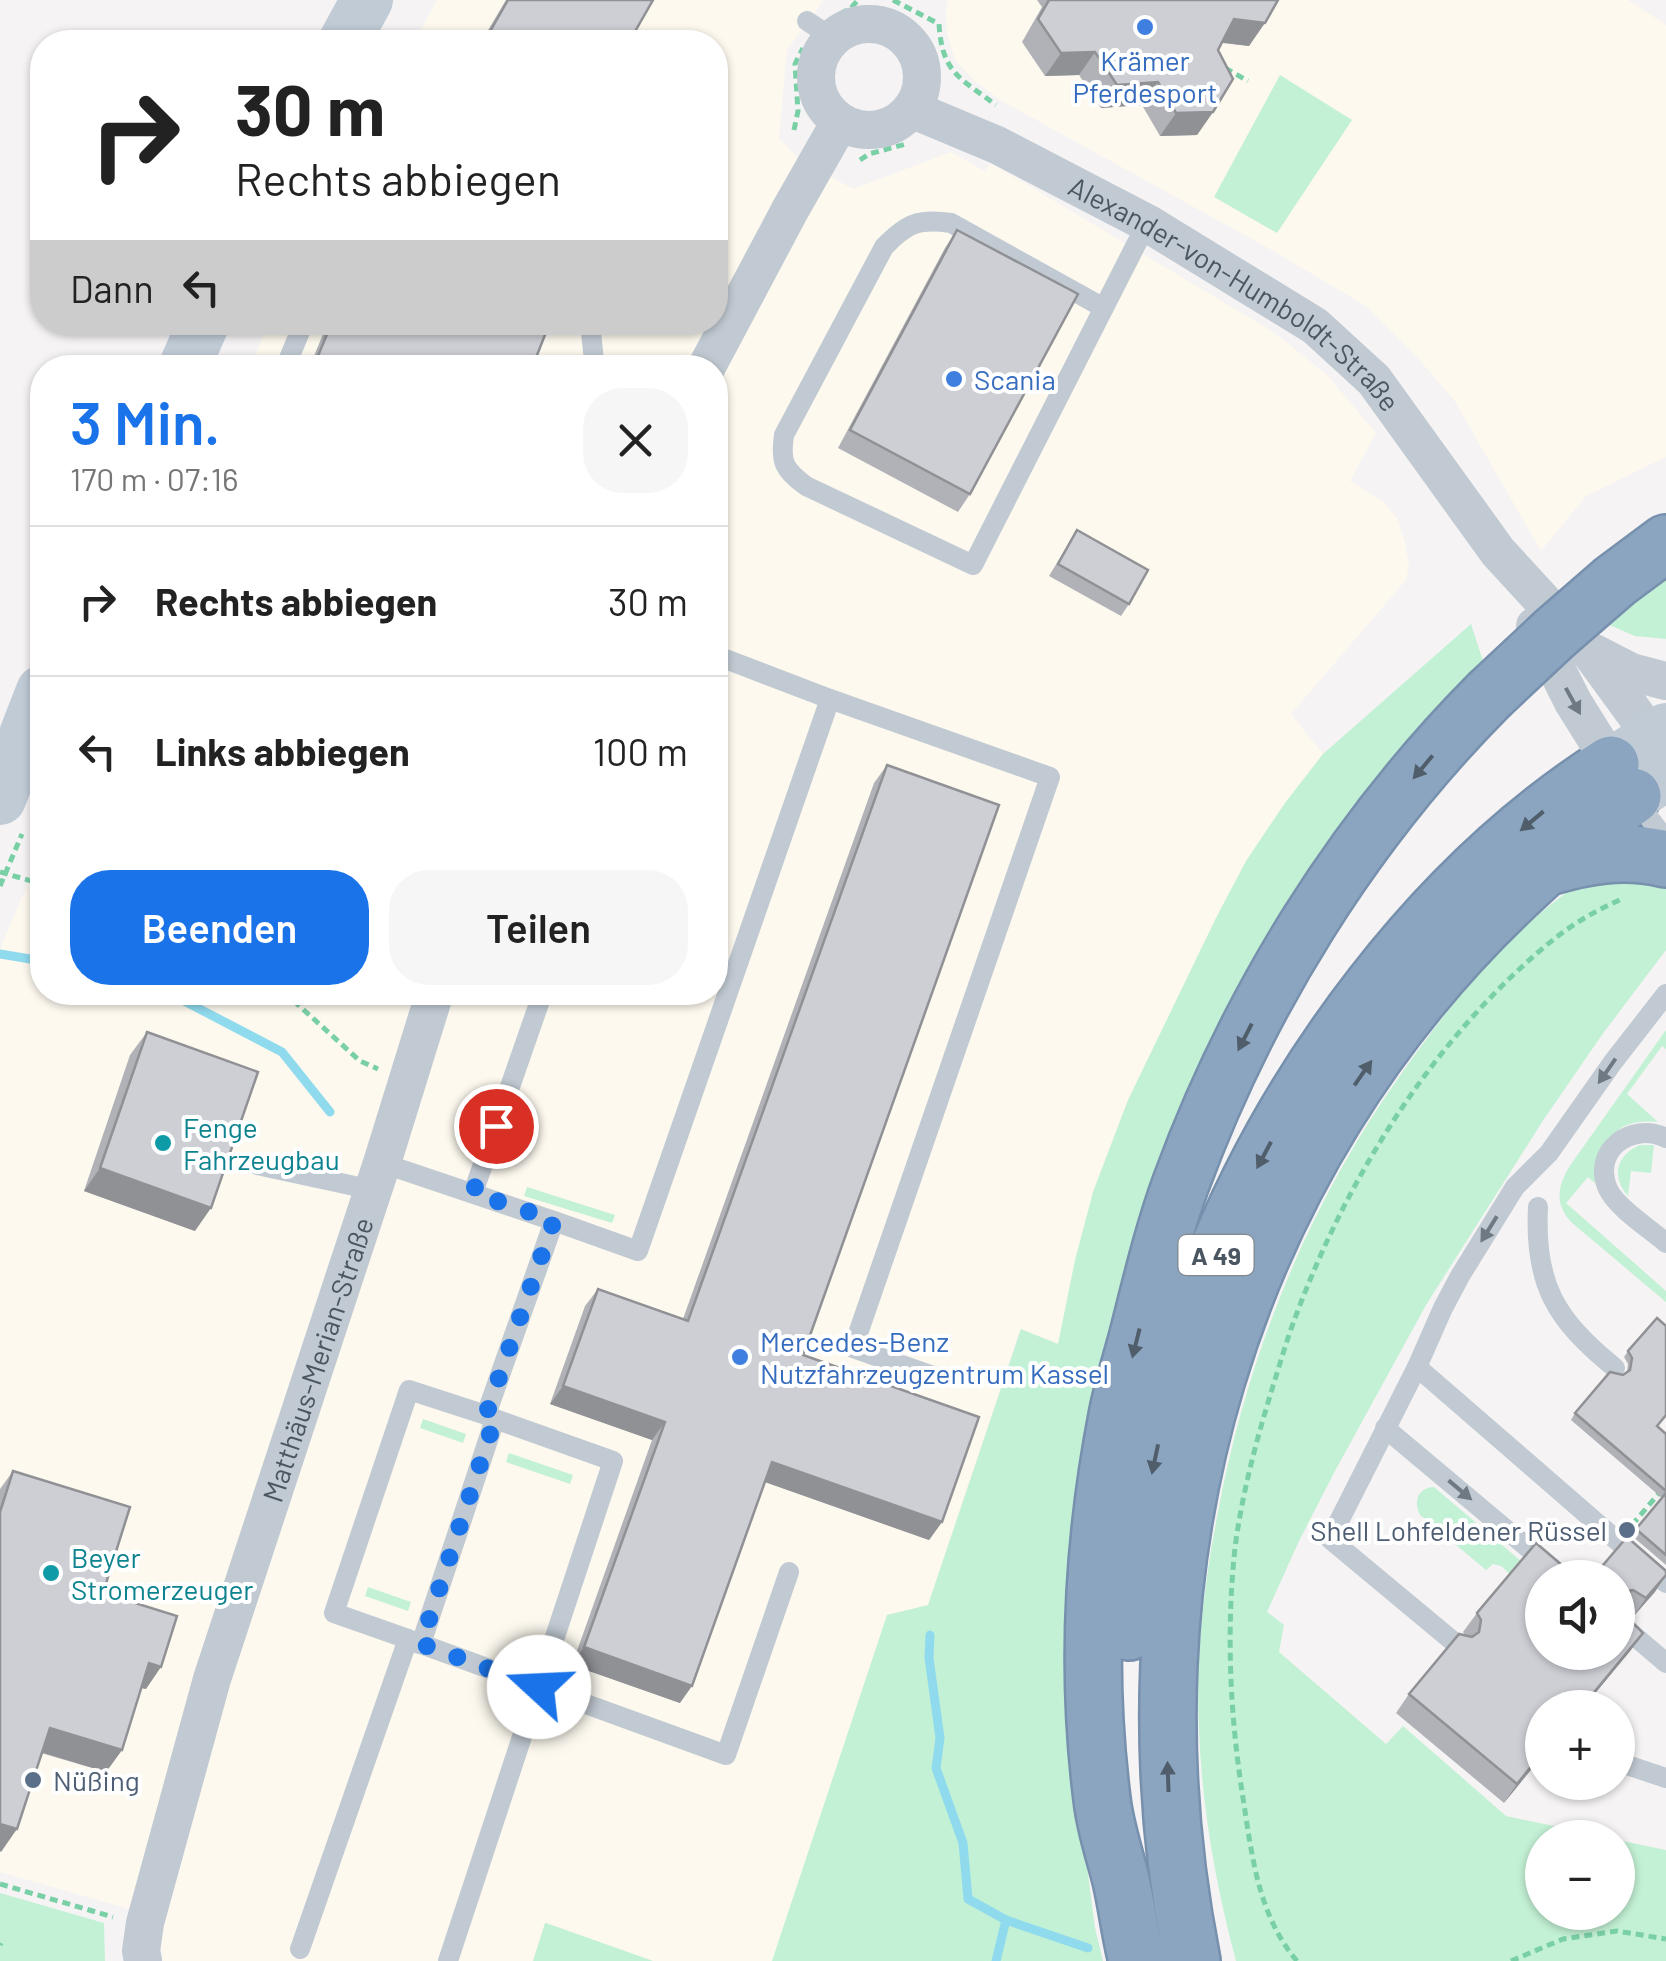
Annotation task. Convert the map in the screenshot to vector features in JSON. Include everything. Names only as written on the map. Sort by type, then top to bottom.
[{"type":"highway","points":[[1122,1881],[1102,1800],[1097,1742],[1096,1577],[1101,1521],[1118,1414],[1156,1263],[1209,1110],[1242,1041],[1323,897],[1424,765],[1554,634],[1666,542]]},
{"type":"highway","name":"A 49","points":[[1192,1961],[1176,1874],[1169,1798],[1168,1644],[1176,1565],[1207,1411],[1249,1286],[1315,1150],[1356,1083],[1405,1015],[1446,965],[1494,915],[1597,821],[1649,760]]},
{"type":"highway","name":"A 49","points":[[1137,1961],[1122,1881],[1129,1808],[1128,1649],[1136,1564],[1166,1409],[1210,1269],[1251,1180],[1289,1111],[1392,964],[1448,899],[1502,846],[1558,800],[1649,760]]},
{"type":"highway","points":[[1545,868],[1583,856],[1623,852],[1650,878]]},
{"type":"main road","points":[[351,30],[367,0]]},
{"type":"main road","points":[[0,799],[30,722]]},
{"type":"street","points":[[896,8],[902,36],[920,62],[919,95],[900,120],[886,128],[870,130],[840,122],[828,112],[816,82],[823,51],[820,30],[873,24],[896,8]]},
{"type":"street","name":"Alexander-von-Humboldt-Straße","points":[[911,109],[998,145],[1148,223],[1315,326],[1374,380],[1498,552],[1590,652],[1649,760]]},
{"type":"street","points":[[728,327],[840,122]]},
{"type":"street","name":"Alexander-von-Humboldt-Straße","points":[[1498,552],[1573,702],[1649,760]]},
{"type":"street","points":[[1590,652],[1631,672],[1666,681]]},
{"type":"street","name":"Matthäus-Merian-Straße","points":[[143,1961],[145,1923],[212,1679],[431,1005]]},
{"type":"lane","points":[[1104,308],[951,223],[931,220],[902,228],[884,247],[784,435],[781,456],[790,474],[806,486],[973,565],[1148,223]]},
{"type":"lane","points":[[728,660],[1050,777],[852,1348],[936,1378]]},
{"type":"lane","points":[[728,992],[830,699]]},
{"type":"lane","points":[[1649,760],[1666,840]]},
{"type":"lane","points":[[1455,1642],[1330,1539],[1418,1368],[1442,1308],[1460,1276],[1516,1187],[1550,1152],[1666,994]]},
{"type":"lane","points":[[473,1193],[538,1005]]},
{"type":"lane","points":[[256,1166],[377,1176],[473,1193],[638,1251],[724,1005]]},
{"type":"lane","points":[[1666,1138],[1644,1132],[1620,1140],[1611,1150],[1604,1174],[1613,1197],[1666,1243]]},
{"type":"lane","points":[[1538,1207],[1536,1237],[1540,1266],[1556,1308],[1590,1348],[1615,1368]]},
{"type":"lane","points":[[300,1949],[414,1642],[554,1220]]},
{"type":"lane","points":[[1418,1368],[1666,1583]]},
{"type":"lane","points":[[448,1961],[539,1687],[614,1461],[409,1390],[334,1612],[414,1642],[539,1687],[726,1756],[789,1572]]},
{"type":"lane","points":[[1385,1428],[1543,1560]]},
{"type":"lane","points":[[1635,1637],[1666,1663]]},
{"type":"lane","points":[[1635,1768],[1666,1778]]},
{"type":"path","points":[[896,8],[939,24],[943,53],[960,78]]},
{"type":"path","points":[[1224,67],[1248,81]]},
{"type":"path","points":[[0,872],[30,881]]},
{"type":"path","points":[[1297,1961],[1282,1944],[1268,1915],[1254,1865],[1238,1770],[1230,1659],[1236,1547],[1256,1440],[1294,1320],[1332,1233],[1378,1144],[1435,1062],[1482,1006],[1532,957],[1577,920],[1620,900],[1650,878]]},
{"type":"path","points":[[298,1005],[360,1061],[406,1082]]},
{"type":"path","points":[[1618,1541],[1666,1485]]},
{"type":"path","points":[[0,1884],[113,1917]]},
{"type":"path","points":[[1511,1961],[1564,1939],[1617,1931],[1666,1939]]},
{"type":"shaded area","points":[[437,0],[824,0],[787,50],[779,138],[799,159],[853,189],[951,152],[985,171],[991,163],[1275,333],[1327,375],[1376,433],[1350,481],[1384,502],[1398,520],[1405,543],[1409,565],[1406,580],[1291,714],[1323,754],[1246,861],[1128,1100],[1093,1192],[1058,1344],[1020,1329],[928,1605],[887,1615],[772,1961],[653,1961],[546,1923],[533,1961],[163,1961],[164,1919],[0,1872],[0,949],[30,878],[30,1005],[728,1005],[728,355],[255,355],[264,335],[728,335],[728,30],[421,30]]},
{"type":"shaded area","points":[[948,0],[1628,0],[1666,25],[1666,457],[1586,496],[1541,551],[1454,400],[1366,306],[1000,100],[955,60],[947,34]]},
{"type":"green space","points":[[1280,75],[1352,120],[1277,233],[1214,197]]},
{"type":"green space","points":[[1666,573],[1666,639],[1635,636],[1607,624]]},
{"type":"green space","points":[[1471,624],[1483,661],[1365,798],[1225,1022],[1075,1774],[1095,1928],[1103,1961],[772,1961],[887,1615],[928,1605],[1021,1329],[1058,1344],[1093,1192],[1128,1100],[1216,918],[1246,861],[1323,754]]},
{"type":"green space","points":[[1586,879],[1666,881],[1666,950],[1544,1119],[1426,1305],[1335,1471],[1267,1612],[1284,1625],[1279,1652],[1386,1744],[1403,1726],[1506,1816],[1525,1820],[1525,1930],[1635,1930],[1635,1844],[1666,1850],[1666,1961],[1236,1961],[1207,1818],[1198,1675],[1213,1539],[1246,1394],[1311,1226],[1370,1120],[1464,991],[1509,942]]},
{"type":"green space","points":[[1666,1030],[1666,1049],[1662,1046],[1627,1094],[1658,1122],[1641,1122],[1619,1130],[1607,1146],[1596,1184],[1588,1177],[1566,1203],[1666,1291],[1666,1302],[1571,1222],[1562,1208],[1560,1195],[1569,1167]]},
{"type":"green space","points":[[1640,1145],[1654,1145],[1651,1173],[1631,1171],[1628,1196],[1619,1181],[1619,1167],[1626,1155]]},
{"type":"green space","points":[[527,1187],[615,1215],[612,1223],[524,1196]]},
{"type":"green space","points":[[423,1419],[466,1434],[463,1443],[420,1428]]},
{"type":"green space","points":[[509,1453],[573,1475],[570,1484],[506,1462]]},
{"type":"green space","points":[[1434,1487],[1522,1562],[1511,1575],[1493,1564],[1486,1570],[1420,1515],[1418,1496]]},
{"type":"green space","points":[[368,1587],[411,1602],[408,1611],[365,1596]]},
{"type":"green space","points":[[0,1893],[104,1923],[105,1961],[0,1961]]},
{"type":"green space","points":[[546,1923],[653,1961],[533,1961]]},
{"type":"building","points":[[508,0],[653,0],[636,30],[491,30]]},
{"type":"building","points":[[1049,0],[1278,0],[1265,23],[1234,19],[1218,50],[1233,79],[1213,112],[1176,113],[1158,82],[1117,85],[1095,52],[1061,53],[1038,19]]},
{"type":"building","points":[[957,230],[1078,294],[970,494],[850,430]]},
{"type":"building","points":[[327,335],[545,335],[537,355],[318,355]]},
{"type":"building","points":[[1077,530],[1148,570],[1129,604],[1058,564]]},
{"type":"building","points":[[887,765],[999,805],[803,1355],[979,1417],[942,1522],[772,1462],[692,1686],[584,1647],[665,1422],[563,1386],[598,1289],[688,1321]]},
{"type":"building","name":"Fenge Fahrzeugbau","points":[[147,1032],[258,1072],[211,1208],[100,1168]]},
{"type":"building","points":[[1657,1318],[1666,1326],[1666,1415],[1657,1426],[1666,1434],[1666,1491],[1575,1413],[1610,1372],[1623,1375],[1630,1370],[1632,1358],[1628,1351]]},
{"type":"building","points":[[13,1471],[130,1507],[103,1593],[177,1616],[161,1667],[149,1663],[122,1750],[50,1728],[17,1829],[0,1824],[0,1512]]},
{"type":"building","points":[[1666,1493],[1666,1555],[1636,1529]]},
{"type":"building","points":[[1627,1537],[1666,1571],[1646,1598],[1635,1591],[1635,1560],[1607,1560]]},
{"type":"building","points":[[1536,1543],[1556,1560],[1525,1560],[1525,1670],[1612,1670],[1596,1690],[1525,1690],[1525,1774],[1517,1784],[1409,1694],[1459,1634],[1472,1637],[1479,1632],[1481,1620],[1477,1613]]},
{"type":"building","points":[[1635,1625],[1643,1633],[1635,1643]]},
{"type":"waterway","points":[[0,954],[30,959]]},
{"type":"waterway","points":[[192,1005],[282,1052],[330,1112]]},
{"type":"waterway","points":[[930,1635],[929,1658],[940,1738],[936,1768],[963,1843],[968,1899],[1006,1920],[1088,1948]]},
{"type":"waterway","points":[[996,1961],[1006,1920]]},
{"type":"place","name":"Krämer Pferdesport","points":[[1145,27]]},
{"type":"place","name":"Scania","points":[[954,379]]},
{"type":"place","name":"Fenge Fahrzeugbau","points":[[163,1143]]},
{"type":"place","name":"Mercedes-Benz Nutzfahrzeugzentrum Kassel","points":[[740,1357]]},
{"type":"place","name":"Shell Lohfeldener Rüssel","points":[[1627,1530]]},
{"type":"place","name":"Beyer Stromerzeuger","points":[[51,1573]]},
{"type":"place","name":"Nüßing","points":[[33,1780]]},
{"type":"route","points":[[496,1126],[473,1193],[554,1220],[486,1415],[495,1419],[421,1644],[539,1687]]}]
